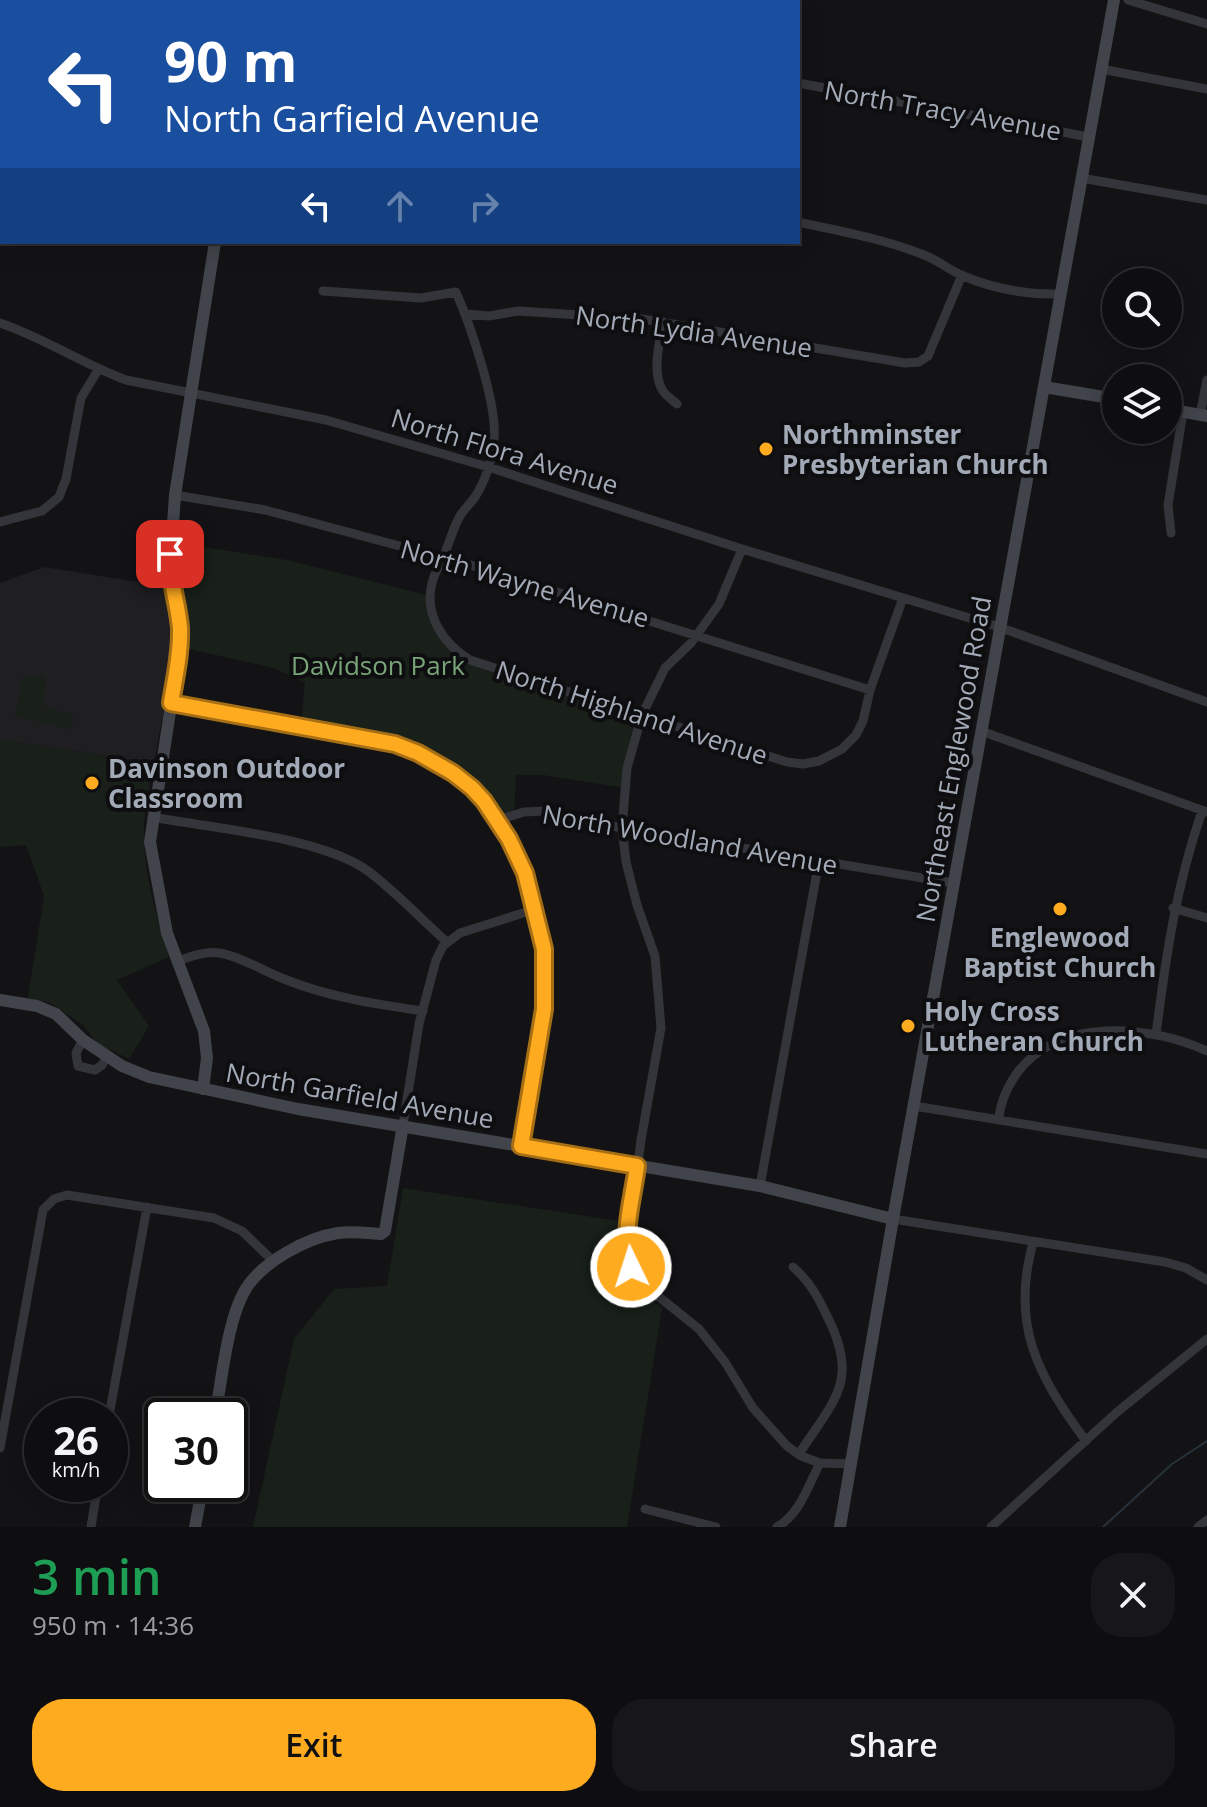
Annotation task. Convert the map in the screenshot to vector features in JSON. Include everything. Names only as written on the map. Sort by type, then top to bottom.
[{"type":"street","name":"Northeast Englewood Road","points":[[840,1527],[953,883],[1114,0]]},
{"type":"street","points":[[1128,0],[1207,24]]},
{"type":"street","points":[[1101,69],[1207,89]]},
{"type":"street","name":"North Tracy Avenue","points":[[800,83],[1089,137]]},
{"type":"street","points":[[1081,178],[1207,200]]},
{"type":"street","points":[[800,222],[864,235],[926,255],[962,275],[1027,295],[1059,294]]},
{"type":"street","points":[[203,1089],[207,1058],[204,1031],[167,933],[150,842],[180,647],[170,568],[175,495],[215,244]]},
{"type":"street","name":"North Lydia Avenue","points":[[465,314],[489,316],[518,311],[555,312],[663,322],[905,363],[923,360],[931,352],[962,275]]},
{"type":"street","name":"North Highland Avenue","points":[[323,291],[421,298],[456,292],[465,314],[494,420],[493,448],[479,490],[461,514],[431,586],[430,606],[436,625],[453,649],[479,663],[787,762],[803,764],[819,761],[842,749],[856,735],[863,721],[870,690]]},
{"type":"street","points":[[663,322],[657,354],[662,390],[677,404]]},
{"type":"street","name":"North Flora Avenue","points":[[0,323],[46,341],[98,370],[126,380],[326,420],[488,467],[999,627]]},
{"type":"street","points":[[0,522],[42,511],[59,497],[66,479],[78,407],[84,390],[98,370]]},
{"type":"street","points":[[1171,533],[1168,505],[1183,412],[1204,416],[1207,380]]},
{"type":"street","points":[[1044,387],[1102,397]]},
{"type":"street","name":"North Wayne Avenue","points":[[175,495],[265,510],[443,557],[870,690]]},
{"type":"street","points":[[742,549],[724,595],[697,635],[665,668],[642,715],[627,768],[622,828],[633,890],[655,956],[661,1009],[660,1040],[637,1166],[627,1247],[635,1276],[699,1329],[720,1354],[763,1421],[787,1446],[820,1463],[852,1464]]},
{"type":"street","points":[[870,690],[903,598]]},
{"type":"street","points":[[999,627],[1207,702]]},
{"type":"street","points":[[171,703],[395,744],[439,764],[466,782],[498,820],[518,856],[536,909],[544,949],[546,992],[521,1146]]},
{"type":"street","points":[[981,731],[1205,812],[1185,860],[1173,908],[1156,1035]]},
{"type":"street","name":"North Woodland Avenue","points":[[498,820],[524,812],[545,811],[622,828],[953,883]]},
{"type":"street","points":[[152,817],[305,844],[342,857],[368,872],[447,942]]},
{"type":"street","points":[[760,1186],[819,861]]},
{"type":"street","points":[[1173,908],[1207,918]]},
{"type":"street","points":[[218,1398],[230,1334],[245,1290],[272,1260],[328,1235],[352,1232],[381,1234],[385,1231],[423,1011],[438,955],[447,942],[460,933],[536,909]]},
{"type":"street","points":[[178,961],[197,955],[222,953],[284,980],[319,991],[353,1000],[423,1011]]},
{"type":"street","name":"North Garfield Avenue","points":[[0,1000],[47,1009],[65,1020],[83,1040],[107,1056],[149,1077],[298,1109],[760,1186],[893,1219]]},
{"type":"street","points":[[999,1119],[1003,1100],[1013,1080],[1027,1062],[1049,1044],[1103,1031],[1156,1035],[1207,1051]]},
{"type":"street","points":[[83,1040],[76,1053],[78,1066],[95,1070],[107,1056]]},
{"type":"street","points":[[914,1106],[1207,1154]]},
{"type":"street","points":[[0,1448],[43,1210],[51,1201],[67,1195],[224,1221],[242,1231],[272,1260]]},
{"type":"street","points":[[112,1398],[147,1207]]},
{"type":"street","points":[[893,1219],[1165,1262],[1186,1268],[1207,1280]]},
{"type":"street","points":[[1033,1243],[1024,1291],[1029,1340],[1055,1399],[1086,1441]]},
{"type":"street","points":[[793,1267],[811,1283],[844,1357],[842,1380],[834,1401],[799,1454]]},
{"type":"street","points":[[991,1527],[1086,1441],[1207,1339]]},
{"type":"street","points":[[777,1527],[795,1513],[820,1463]]},
{"type":"street","points":[[91,1527],[95,1502]]},
{"type":"street","points":[[195,1527],[200,1502]]},
{"type":"street","points":[[645,1509],[716,1527]]},
{"type":"street","points":[[1198,1527],[1207,1520]]},
{"type":"shaded area","points":[[44,567],[163,586],[174,630],[175,650],[154,763],[0,740],[0,583]]},
{"type":"green space","name":"Davidson Park","points":[[172,542],[287,560],[430,596],[433,616],[454,649],[488,666],[642,715],[625,788],[543,775],[516,775],[514,815],[498,820],[453,773],[395,744],[301,726],[305,683],[274,668],[180,647]]},
{"type":"green space","points":[[44,675],[43,708],[73,714],[71,729],[15,716],[23,679]]},
{"type":"green space","points":[[0,740],[154,763],[145,813],[145,850],[154,904],[169,957],[117,980],[149,1026],[129,1059],[98,1044],[83,1025],[51,1003],[28,998],[44,896],[26,845],[0,847]]},
{"type":"green space","points":[[403,1188],[625,1222],[624,1249],[630,1271],[642,1290],[662,1308],[627,1527],[253,1527],[294,1339],[334,1289],[387,1286]]},
{"type":"waterway","points":[[1103,1527],[1172,1464],[1207,1441]]},
{"type":"place","name":"Northminster Presbyterian Church","points":[[766,449]]},
{"type":"place","name":"Davinson Outdoor Classroom","points":[[92,783]]},
{"type":"place","name":"Englewood Baptist Church","points":[[1060,909]]},
{"type":"place","name":"Holy Cross Lutheran Church","points":[[908,1026]]},
{"type":"route","points":[[170,554],[180,631],[171,703],[395,744],[439,764],[466,782],[498,820],[518,856],[531,891],[544,949],[546,974],[542,1027],[521,1146],[637,1166],[627,1232],[631,1267]]}]
